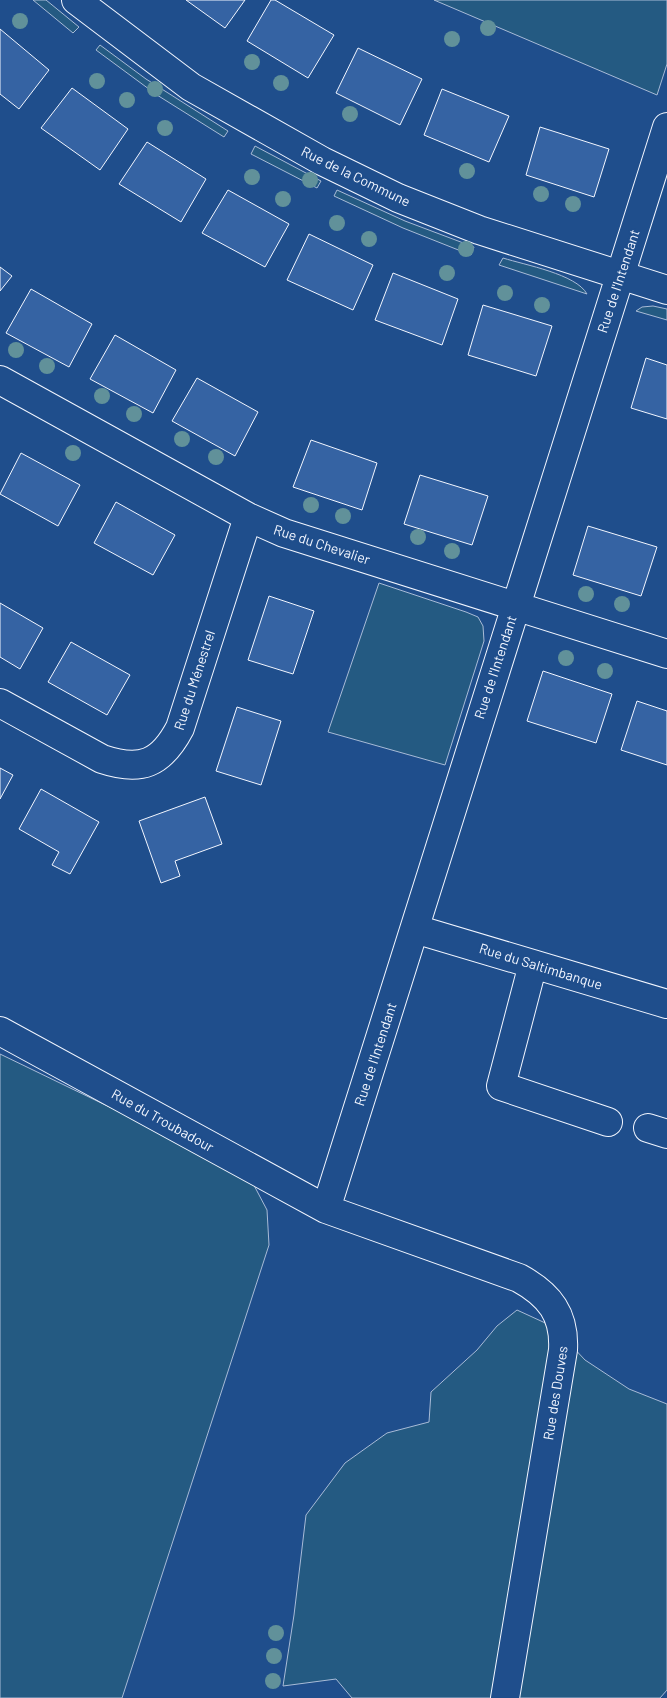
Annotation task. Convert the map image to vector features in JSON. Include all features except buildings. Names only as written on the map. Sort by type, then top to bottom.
[{"type":"street","name":"Rue de la Commune","points":[[76,0],[191,87],[330,164],[398,198],[479,230],[667,290]]},
{"type":"street","name":"Rue de l'Intendant","points":[[326,1209],[667,127]]},
{"type":"street","name":"Rue du Chevalier","points":[[0,380],[248,517],[284,533],[667,654]]},
{"type":"street","name":"Rue du Ménestrel","points":[[0,703],[102,759],[131,766],[147,764],[158,757],[171,744],[180,728],[248,517]]},
{"type":"street","name":"Rue du Saltimbanque","points":[[415,929],[667,1004]]},
{"type":"street","points":[[533,964],[502,1086],[608,1122]]},
{"type":"street","name":"Rue du Troubadour","points":[[0,1031],[326,1209]]},
{"type":"street","name":"Rue des Douves","points":[[326,1209],[519,1278],[534,1286],[547,1298],[558,1314],[564,1333],[563,1350],[505,1698]]},
{"type":"shaded area","points":[[33,0],[46,0],[79,27],[73,33]]},
{"type":"shaded area","points":[[434,0],[667,0],[667,64],[657,95]]},
{"type":"shaded area","points":[[100,45],[146,79],[228,131],[224,137],[157,95],[96,50]]},
{"type":"shaded area","points":[[255,146],[321,181],[317,188],[251,154]]},
{"type":"shaded area","points":[[337,190],[405,221],[474,247],[471,255],[403,228],[334,196]]},
{"type":"shaded area","points":[[503,258],[561,276],[581,287],[587,294],[499,265]]},
{"type":"shaded area","points":[[653,306],[667,309],[667,320],[636,311],[642,307]]},
{"type":"shaded area","points":[[379,583],[466,612],[478,617],[483,626],[484,641],[445,765],[328,732]]},
{"type":"shaded area","points":[[0,1054],[248,1174],[267,1210],[269,1245],[122,1698],[0,1698]]},
{"type":"shaded area","points":[[517,1310],[554,1327],[585,1360],[629,1389],[667,1404],[667,1690],[660,1698],[352,1698],[336,1679],[283,1686],[306,1515],[345,1463],[387,1433],[429,1422],[431,1392],[477,1350],[497,1326]]}]
